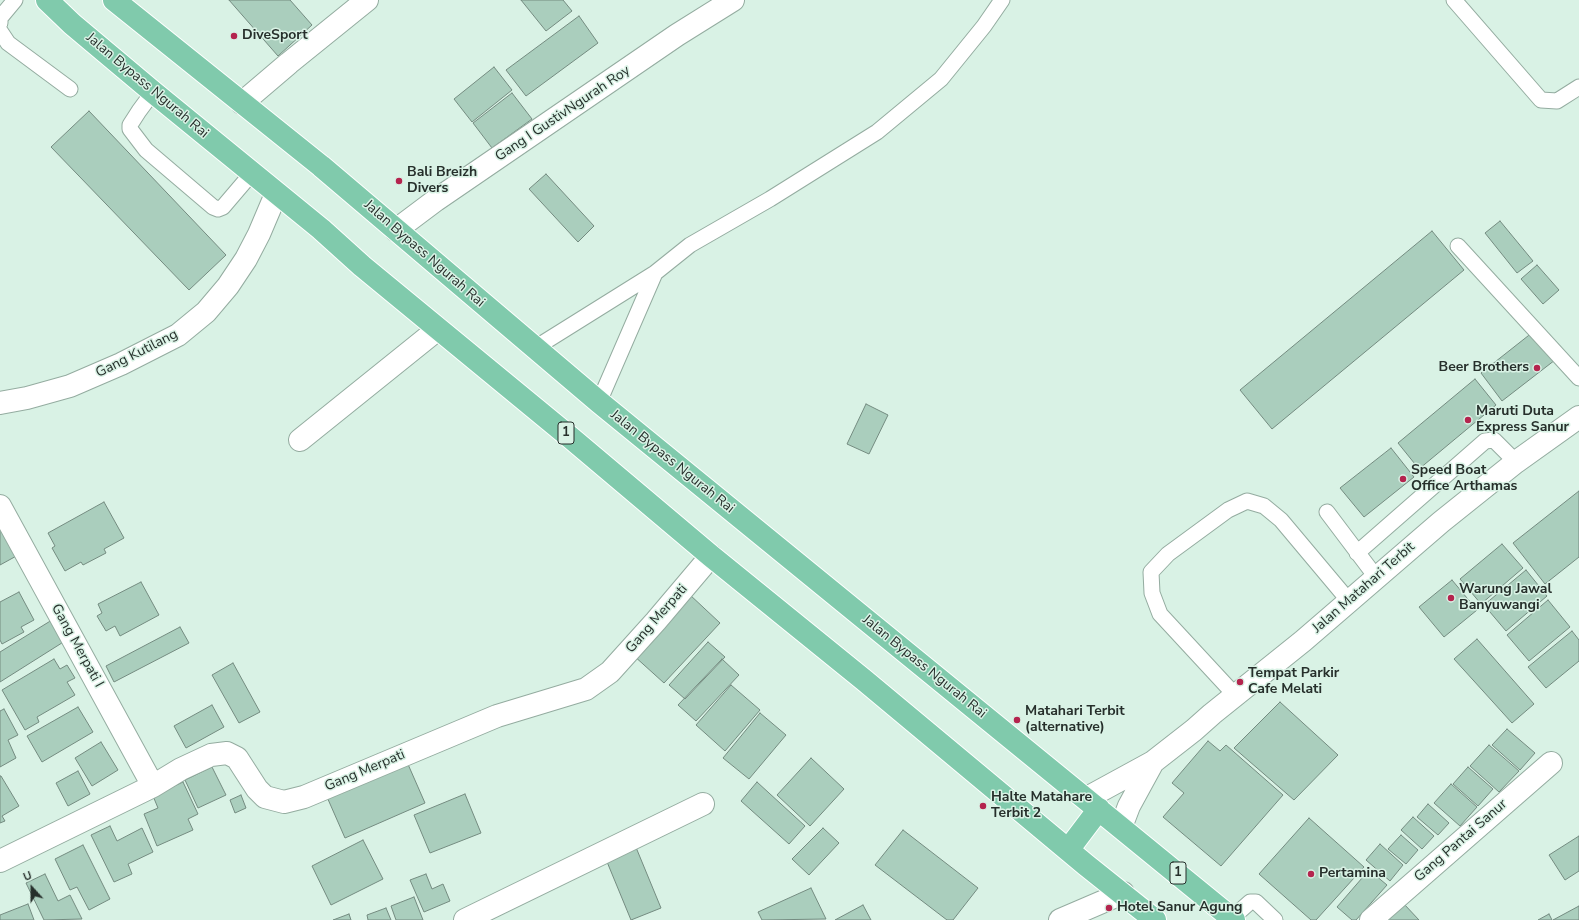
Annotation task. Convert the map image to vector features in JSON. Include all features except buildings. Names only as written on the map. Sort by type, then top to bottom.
[{"type":"highway","name":"Jalan Bypass Ngurah Rai","points":[[47,0],[72,24],[153,92],[276,194],[321,229],[362,266],[711,556],[1155,920]]},
{"type":"highway","name":"Jalan Bypass Ngurah Rai","points":[[118,1],[321,166],[599,402],[1233,919]]},
{"type":"highway","points":[[1068,850],[1093,804]]},
{"type":"street","points":[[242,103],[366,0]]},
{"type":"street","name":"Gang I GustivNgurah Roy","points":[[396,230],[436,200],[651,53],[733,0]]},
{"type":"street","name":"Gang Kutilang","points":[[0,403],[27,398],[70,386],[121,364],[178,335],[206,312],[228,286],[259,234],[276,194]]},
{"type":"street","points":[[300,440],[438,329]]},
{"type":"street","name":"Jalan Matahari Terbit","points":[[1093,804],[1194,730],[1303,641],[1376,577],[1516,462],[1579,417]]},
{"type":"street","name":"Gang Merpati I","points":[[0,506],[153,786]]},
{"type":"street","name":"Gang Merpati","points":[[0,861],[153,786],[181,769],[211,755],[227,753],[237,758],[257,789],[265,797],[284,802],[304,797],[497,716],[586,689],[610,672],[656,621],[711,556]]},
{"type":"street","name":"Jalan Matahari Terbit","points":[[1121,827],[1129,806],[1152,762]]},
{"type":"street","name":"Gang Pantai Sanur","points":[[1371,920],[1551,763]]},
{"type":"street","points":[[465,920],[703,804]]},
{"type":"street","points":[[1060,920],[1123,893]]},
{"type":"lane","points":[[0,23],[0,18],[15,0]]},
{"type":"lane","points":[[535,348],[656,273],[690,245],[770,199],[877,132],[941,79],[984,26],[1002,0]]},
{"type":"lane","points":[[1454,0],[1541,100],[1557,101],[1579,87]]},
{"type":"lane","points":[[0,31],[8,43],[70,89]]},
{"type":"lane","points":[[153,92],[130,125],[130,129],[146,150],[213,207],[218,209],[223,207],[252,173]]},
{"type":"lane","points":[[1458,246],[1579,378]]},
{"type":"lane","points":[[599,402],[656,273]]},
{"type":"lane","points":[[1357,552],[1485,441],[1494,440],[1516,462]]},
{"type":"lane","points":[[1235,695],[1160,614],[1152,594],[1151,572],[1168,554],[1228,510],[1247,501],[1264,506],[1281,520],[1349,601]]},
{"type":"lane","points":[[1327,512],[1376,577]]},
{"type":"lane","points":[[1233,919],[1250,902],[1256,902],[1275,920]]},
{"type":"place","name":"DiveSport","points":[[234,36]]},
{"type":"place","name":"Bali Breizh Divers","points":[[399,181]]},
{"type":"place","name":"Beer Brothers","points":[[1537,368]]},
{"type":"place","name":"Maruti Duta Express Sanur","points":[[1468,420]]},
{"type":"place","name":"Speed Boat Office Arthamas","points":[[1403,479]]},
{"type":"place","name":"Warung Jawal Banyuwangi","points":[[1451,598]]},
{"type":"place","name":"Tempat Parkir Cafe Melati","points":[[1240,682]]},
{"type":"place","name":"Matahari Terbit (alternative)","points":[[1017,720]]},
{"type":"place","name":"Halte Matahare Terbit 2","points":[[983,806]]},
{"type":"place","name":"Pertamina","points":[[1311,874]]},
{"type":"place","name":"Hotel Sanur Agung","points":[[1109,908]]}]
